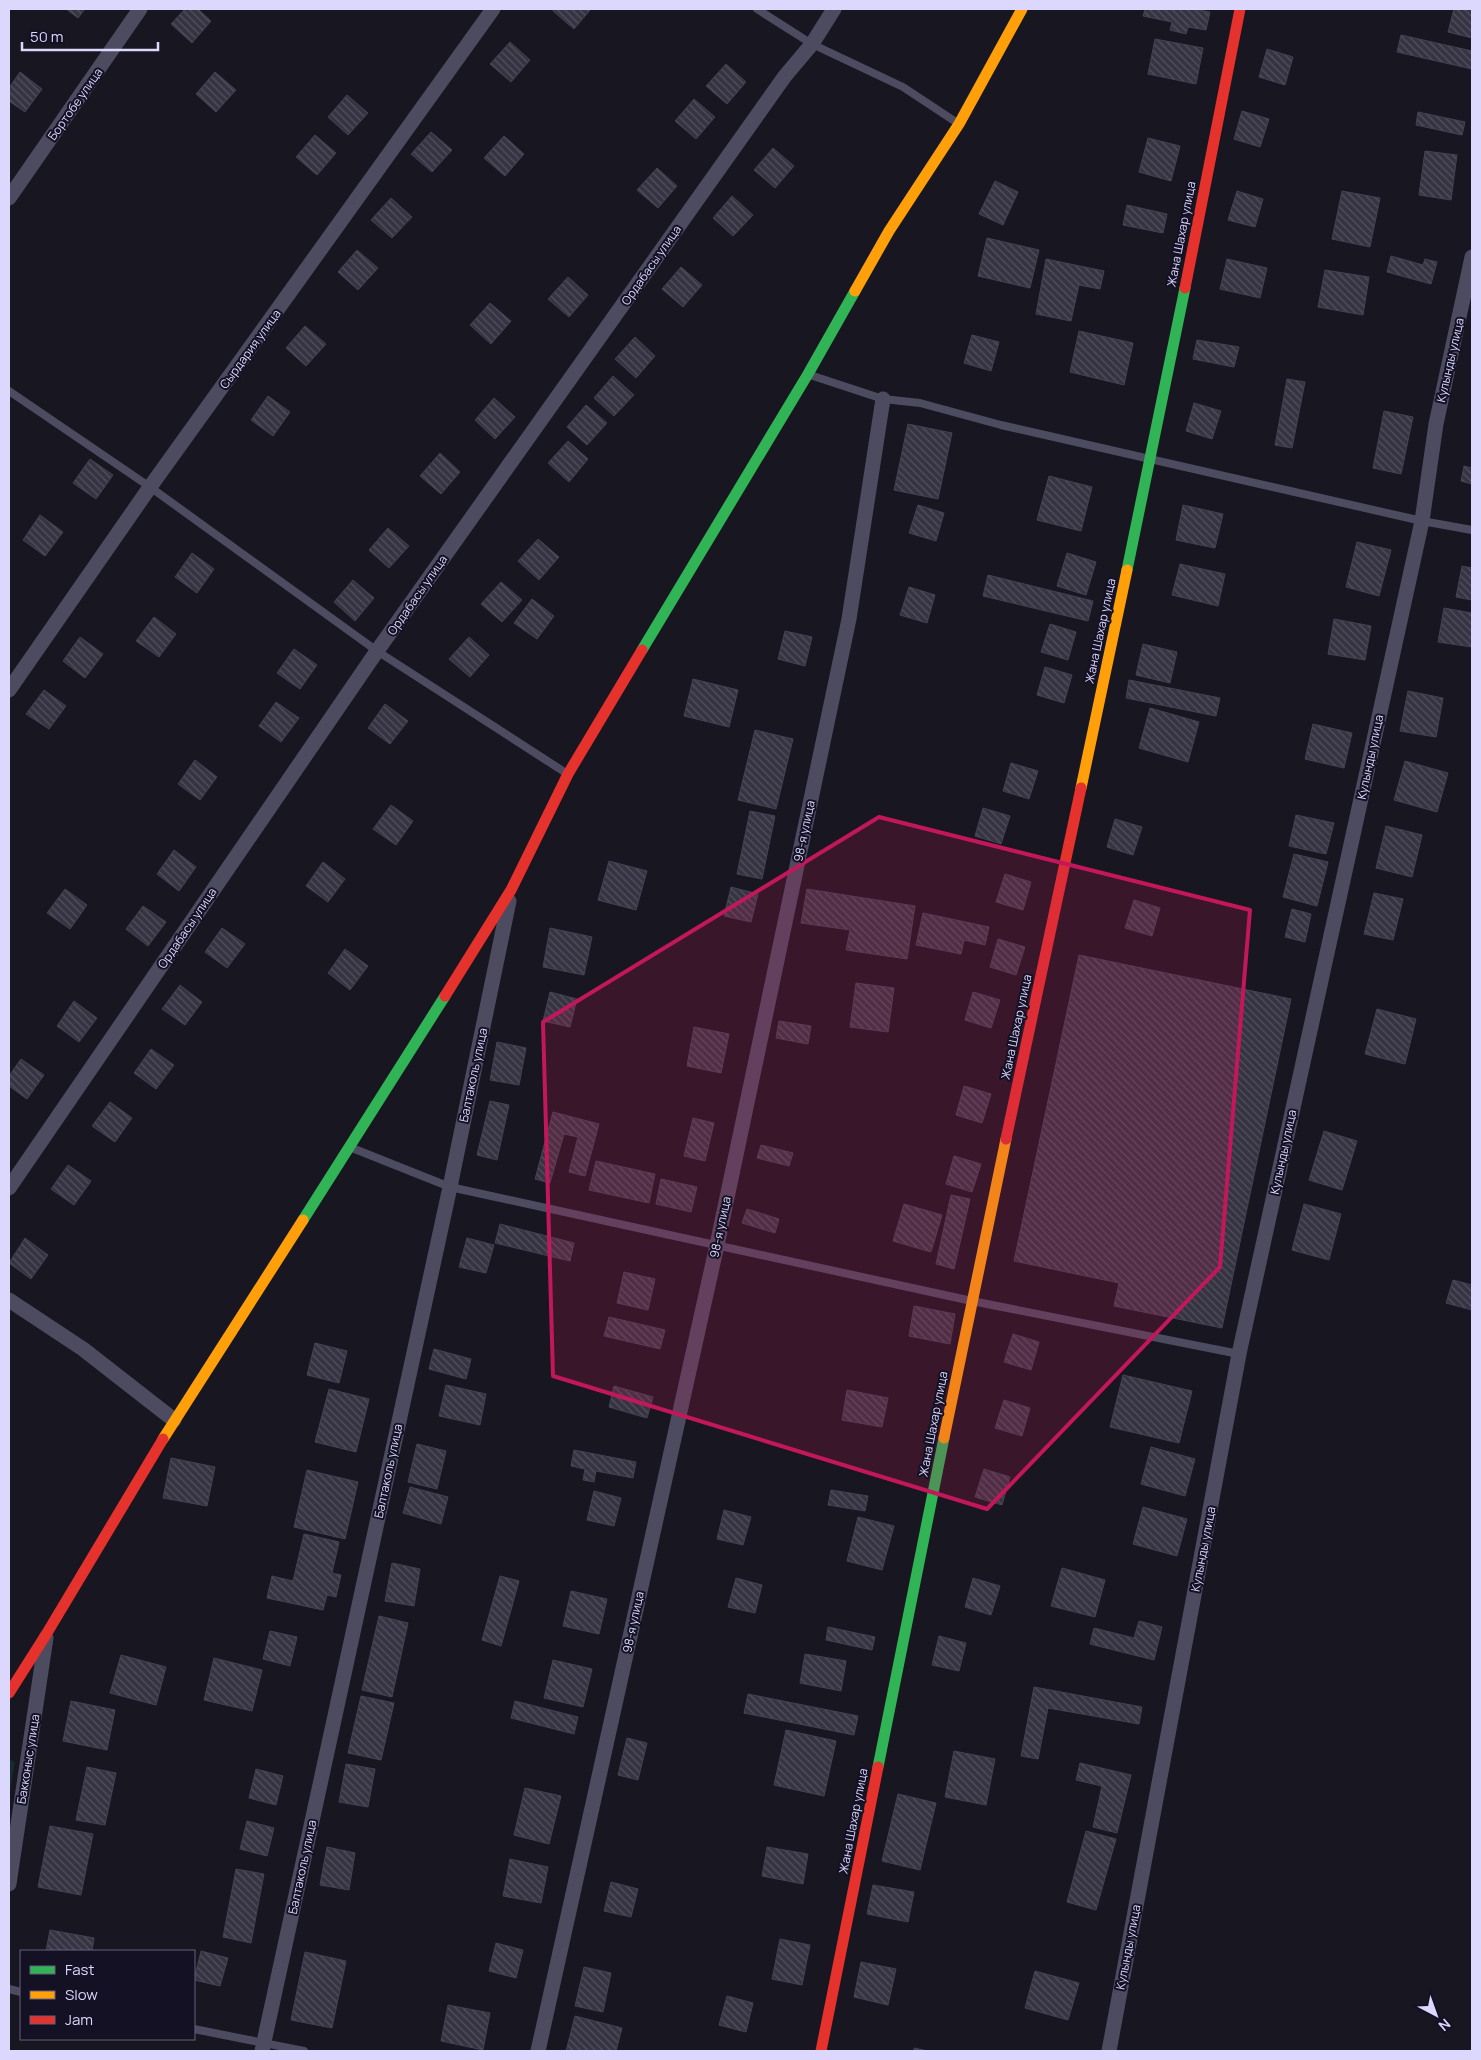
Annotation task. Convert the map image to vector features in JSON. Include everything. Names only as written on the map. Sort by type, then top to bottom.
[{"type":"street","name":"Бортобе улица","points":[[9,198],[140,9]]},
{"type":"street","name":"Сырдария улица","points":[[9,690],[150,487],[493,9]]},
{"type":"street","name":"Ордабасы улица","points":[[9,1188],[377,651],[784,76],[812,44],[834,9]]},
{"type":"street","points":[[9,1693],[174,1420],[350,1147],[511,890],[568,774],[808,374],[889,231],[959,124],[1022,9]]},
{"type":"street","name":"Жана Шахар улица","points":[[821,2051],[972,1302],[1151,460],[1240,9]]},
{"type":"street","name":"Кулынды улица","points":[[1109,2051],[1239,1354],[1422,521],[1436,424],[1472,257]]},
{"type":"street","name":"98-я улица","points":[[538,2051],[717,1245],[848,619],[883,399]]},
{"type":"street","name":"Балтаколь улица","points":[[263,2047],[450,1187],[511,890]]},
{"type":"street","points":[[9,1300],[83,1349],[174,1420]]},
{"type":"street","name":"Бакконыс улица","points":[[9,1884],[47,1633]]},
{"type":"lane","points":[[757,9],[812,44],[903,87],[959,124]]},
{"type":"lane","points":[[808,374],[883,399],[920,403],[1001,425],[1151,460],[1422,521],[1472,530]]},
{"type":"lane","points":[[9,391],[150,487],[377,651],[568,774]]},
{"type":"lane","points":[[350,1147],[450,1187],[972,1302],[1239,1354]]},
{"type":"lane","points":[[195,2029],[263,2047],[304,2051]]},
{"type":"highlighted area","points":[[879,817],[1250,910],[1220,1267],[987,1509],[553,1376],[543,1022]]},
{"type":"green space","points":[[9,1759],[15,1762],[9,1796]]},
{"type":"building","points":[[66,9],[85,9],[78,18]]},
{"type":"building","points":[[185,9],[198,9],[211,21],[192,43],[171,24]]},
{"type":"building","points":[[554,9],[591,9],[574,29],[553,11]]},
{"type":"building","points":[[1145,9],[1193,9],[1210,12],[1206,30],[1188,27],[1186,34],[1170,30],[1172,22],[1143,16]]},
{"type":"building","points":[[1454,9],[1472,9],[1472,38],[1448,32]]},
{"type":"building","points":[[1401,35],[1472,51],[1472,69],[1397,52]]},
{"type":"building","points":[[1155,39],[1203,48],[1196,84],[1148,74]]},
{"type":"building","points":[[510,42],[530,60],[511,82],[490,64]]},
{"type":"building","points":[[1267,49],[1293,57],[1285,85],[1259,77]]},
{"type":"building","points":[[726,64],[746,82],[727,104],[706,86]]},
{"type":"building","points":[[20,72],[42,89],[25,112],[9,101],[9,88]]},
{"type":"building","points":[[215,72],[236,90],[216,112],[196,94]]},
{"type":"building","points":[[347,95],[368,113],[348,135],[328,117]]},
{"type":"building","points":[[694,99],[715,117],[696,139],[675,121]]},
{"type":"building","points":[[1242,111],[1269,119],[1260,147],[1234,139]]},
{"type":"building","points":[[1418,112],[1465,122],[1462,135],[1416,125]]},
{"type":"building","points":[[431,132],[452,150],[432,172],[411,154]]},
{"type":"building","points":[[315,135],[336,153],[317,175],[296,157]]},
{"type":"building","points":[[504,136],[524,154],[505,176],[484,158]]},
{"type":"building","points":[[1148,138],[1180,146],[1171,181],[1139,172]]},
{"type":"building","points":[[773,148],[794,166],[775,188],[754,170]]},
{"type":"building","points":[[1425,151],[1457,155],[1451,200],[1419,195]]},
{"type":"building","points":[[657,168],[677,186],[658,208],[637,190]]},
{"type":"building","points":[[995,181],[1018,192],[1003,225],[979,214]]},
{"type":"building","points":[[1237,191],[1263,199],[1255,227],[1228,220]]},
{"type":"building","points":[[1342,191],[1380,198],[1370,247],[1332,239]]},
{"type":"building","points":[[732,196],[753,215],[733,236],[713,218]]},
{"type":"building","points":[[391,198],[412,217],[392,238],[371,220]]},
{"type":"building","points":[[1127,205],[1167,214],[1163,233],[1123,225]]},
{"type":"building","points":[[987,238],[1039,250],[1030,288],[978,276]]},
{"type":"building","points":[[357,250],[378,268],[358,290],[338,272]]},
{"type":"building","points":[[1391,256],[1423,265],[1425,259],[1437,262],[1431,284],[1387,272]]},
{"type":"building","points":[[1046,259],[1104,271],[1100,289],[1079,285],[1071,321],[1036,314]]},
{"type":"building","points":[[1227,259],[1267,268],[1260,298],[1220,289]]},
{"type":"building","points":[[681,267],[702,285],[683,307],[662,289]]},
{"type":"building","points":[[1325,270],[1369,277],[1363,315],[1318,307]]},
{"type":"building","points":[[568,277],[588,295],[569,317],[548,299]]},
{"type":"building","points":[[490,303],[511,321],[491,344],[470,325]]},
{"type":"building","points":[[305,326],[326,344],[306,366],[286,348]]},
{"type":"building","points":[[1079,331],[1133,343],[1124,385],[1070,372]]},
{"type":"building","points":[[972,335],[999,342],[991,371],[964,363]]},
{"type":"building","points":[[635,337],[655,356],[636,378],[615,359]]},
{"type":"building","points":[[1197,340],[1239,347],[1234,367],[1193,359]]},
{"type":"building","points":[[613,376],[634,395],[614,416],[594,398]]},
{"type":"building","points":[[1287,379],[1305,382],[1292,448],[1275,445]]},
{"type":"building","points":[[268,396],[290,412],[273,436],[251,420]]},
{"type":"building","points":[[494,398],[515,417],[495,439],[475,420]]},
{"type":"building","points":[[1194,403],[1221,411],[1212,439],[1186,431]]},
{"type":"building","points":[[586,405],[607,423],[587,445],[567,427]]},
{"type":"building","points":[[1384,411],[1413,417],[1401,474],[1373,468]]},
{"type":"building","points":[[908,424],[952,433],[938,499],[894,490]]},
{"type":"building","points":[[568,441],[588,459],[569,482],[548,463]]},
{"type":"building","points":[[440,453],[460,472],[441,494],[420,476]]},
{"type":"building","points":[[90,459],[113,475],[96,499],[73,483]]},
{"type":"building","points":[[1464,466],[1472,468],[1472,484],[1461,481]]},
{"type":"building","points":[[1049,476],[1092,487],[1081,531],[1037,520]]},
{"type":"building","points":[[918,505],[944,513],[936,541],[909,533]]},
{"type":"building","points":[[1183,505],[1223,514],[1215,548],[1176,540]]},
{"type":"building","points":[[40,515],[63,532],[45,556],[23,540]]},
{"type":"building","points":[[388,528],[409,546],[389,568],[369,550]]},
{"type":"building","points":[[538,539],[559,557],[539,580],[518,561]]},
{"type":"building","points":[[1357,542],[1391,550],[1379,596],[1346,587]]},
{"type":"building","points":[[192,553],[214,569],[197,593],[175,577]]},
{"type":"building","points":[[1067,553],[1096,562],[1086,595],[1057,586]]},
{"type":"building","points":[[1180,564],[1225,574],[1218,606],[1172,595]]},
{"type":"building","points":[[1462,566],[1472,568],[1472,600],[1456,597]]},
{"type":"building","points":[[988,575],[1093,601],[1088,621],[983,596]]},
{"type":"building","points":[[353,580],[374,598],[355,621],[334,602]]},
{"type":"building","points":[[501,582],[522,600],[502,622],[481,604]]},
{"type":"building","points":[[909,587],[935,595],[927,623],[900,615]]},
{"type":"building","points":[[532,599],[554,616],[537,639],[514,623]]},
{"type":"building","points":[[1444,608],[1472,613],[1472,647],[1438,642]]},
{"type":"building","points":[[154,617],[176,634],[159,657],[136,641]]},
{"type":"building","points":[[1334,619],[1371,626],[1365,660],[1328,654]]},
{"type":"building","points":[[1050,624],[1076,632],[1068,660],[1041,652]]},
{"type":"building","points":[[785,631],[812,637],[805,666],[778,659]]},
{"type":"building","points":[[80,637],[103,654],[85,678],[63,661]]},
{"type":"building","points":[[469,637],[489,655],[470,677],[449,659]]},
{"type":"building","points":[[1143,644],[1177,652],[1170,683],[1136,675]]},
{"type":"building","points":[[294,649],[317,665],[300,689],[277,673]]},
{"type":"building","points":[[1045,667],[1072,675],[1064,703],[1037,695]]},
{"type":"building","points":[[693,679],[738,690],[729,727],[684,716]]},
{"type":"building","points":[[1129,680],[1220,698],[1216,716],[1126,698]]},
{"type":"building","points":[[44,690],[66,706],[49,729],[26,714]]},
{"type":"building","points":[[1408,691],[1443,698],[1436,737],[1400,731]]},
{"type":"building","points":[[276,702],[299,718],[281,742],[259,726]]},
{"type":"building","points":[[385,704],[408,721],[390,744],[368,728]]},
{"type":"building","points":[[1150,708],[1199,722],[1188,762],[1139,748]]},
{"type":"building","points":[[1313,724],[1352,733],[1344,768],[1305,759]]},
{"type":"building","points":[[755,730],[793,739],[776,809],[738,800]]},
{"type":"building","points":[[195,760],[217,777],[200,800],[178,784]]},
{"type":"building","points":[[1405,761],[1448,773],[1437,812],[1394,800]]},
{"type":"building","points":[[1011,763],[1038,771],[1029,799],[1003,791]]},
{"type":"building","points":[[391,805],[413,821],[396,845],[373,829]]},
{"type":"building","points":[[983,808],[1010,816],[1001,844],[975,836]]},
{"type":"building","points":[[750,811],[775,816],[762,879],[737,874]]},
{"type":"building","points":[[1296,815],[1334,823],[1326,854],[1289,846]]},
{"type":"building","points":[[1115,819],[1142,827],[1133,855],[1107,847]]},
{"type":"building","points":[[1386,826],[1422,835],[1412,877],[1376,868]]},
{"type":"building","points":[[174,850],[196,867],[179,891],[157,874]]},
{"type":"building","points":[[1294,854],[1328,862],[1317,906],[1283,897]]},
{"type":"building","points":[[609,861],[647,871],[636,910],[598,900]]},
{"type":"building","points":[[323,862],[345,879],[328,902],[306,886]]},
{"type":"building","points":[[1005,874],[1031,882],[1023,910],[996,902]]},
{"type":"building","points":[[731,887],[758,894],[751,922],[724,916]]},
{"type":"building","points":[[65,889],[87,905],[70,929],[47,913]]},
{"type":"building","points":[[807,889],[915,906],[907,959],[846,950],[850,930],[801,923]]},
{"type":"building","points":[[1374,893],[1403,899],[1393,940],[1364,934]]},
{"type":"building","points":[[1134,900],[1160,908],[1152,936],[1125,928]]},
{"type":"building","points":[[143,906],[166,922],[148,946],[126,929]]},
{"type":"building","points":[[1292,909],[1311,914],[1305,942],[1285,937]]},
{"type":"building","points":[[923,913],[989,927],[985,945],[964,940],[961,954],[916,945]]},
{"type":"building","points":[[222,928],[245,944],[227,968],[205,952]]},
{"type":"building","points":[[550,928],[592,937],[584,975],[543,967]]},
{"type":"building","points":[[998,939],[1025,947],[1016,975],[990,967]]},
{"type":"building","points":[[345,949],[368,966],[350,990],[328,973]]},
{"type":"building","points":[[1079,955],[1291,999],[1222,1328],[1114,1306],[1119,1283],[1014,1261]]},
{"type":"building","points":[[856,983],[894,988],[888,1032],[850,1027]]},
{"type":"building","points":[[180,985],[202,1002],[185,1025],[162,1009]]},
{"type":"building","points":[[550,992],[577,999],[570,1027],[543,1021]]},
{"type":"building","points":[[973,992],[1000,1000],[991,1028],[965,1020]]},
{"type":"building","points":[[74,1001],[97,1018],[79,1042],[57,1026]]},
{"type":"building","points":[[1377,1009],[1416,1019],[1405,1064],[1365,1054]]},
{"type":"building","points":[[779,1021],[811,1026],[808,1044],[776,1038]]},
{"type":"building","points":[[694,1027],[729,1034],[721,1073],[687,1066]]},
{"type":"building","points":[[497,1042],[526,1048],[519,1085],[490,1080]]},
{"type":"building","points":[[151,1049],[174,1065],[156,1089],[134,1073]]},
{"type":"building","points":[[21,1059],[44,1075],[27,1099],[9,1086],[9,1076]]},
{"type":"building","points":[[964,1086],[991,1094],[982,1123],[956,1115]]},
{"type":"building","points":[[490,1101],[509,1105],[497,1160],[477,1155]]},
{"type":"building","points":[[110,1102],[132,1118],[115,1142],[92,1126]]},
{"type":"building","points":[[553,1112],[599,1124],[585,1176],[569,1172],[578,1137],[564,1134],[550,1183],[535,1179]]},
{"type":"building","points":[[693,1118],[714,1123],[705,1161],[684,1156]]},
{"type":"building","points":[[1324,1131],[1357,1141],[1342,1190],[1309,1180]]},
{"type":"building","points":[[761,1145],[793,1153],[789,1166],[757,1158]]},
{"type":"building","points":[[954,1156],[981,1164],[972,1192],[946,1184]]},
{"type":"building","points":[[596,1161],[655,1174],[649,1203],[589,1190]]},
{"type":"building","points":[[68,1165],[91,1181],[74,1205],[51,1189]]},
{"type":"building","points":[[661,1179],[697,1187],[691,1212],[656,1204]]},
{"type":"building","points":[[951,1195],[970,1199],[954,1269],[936,1264]]},
{"type":"building","points":[[904,1204],[942,1215],[931,1252],[893,1241]]},
{"type":"building","points":[[1304,1204],[1341,1214],[1329,1260],[1292,1250]]},
{"type":"building","points":[[747,1209],[779,1219],[775,1233],[742,1223]]},
{"type":"building","points":[[500,1224],[574,1243],[570,1261],[495,1243]]},
{"type":"building","points":[[25,1238],[48,1255],[31,1279],[9,1263]]},
{"type":"building","points":[[467,1238],[494,1245],[486,1273],[459,1267]]},
{"type":"building","points":[[624,1272],[655,1279],[648,1310],[617,1303]]},
{"type":"building","points":[[1453,1280],[1472,1285],[1472,1310],[1446,1303]]},
{"type":"building","points":[[914,1306],[955,1314],[950,1344],[909,1336]]},
{"type":"building","points":[[609,1317],[665,1330],[660,1349],[604,1336]]},
{"type":"building","points":[[1013,1334],[1039,1342],[1031,1370],[1004,1362]]},
{"type":"building","points":[[315,1343],[347,1351],[339,1383],[307,1375]]},
{"type":"building","points":[[434,1349],[471,1359],[466,1379],[429,1369]]},
{"type":"building","points":[[1123,1375],[1192,1391],[1179,1443],[1110,1427]]},
{"type":"building","points":[[446,1385],[486,1394],[480,1425],[439,1416]]},
{"type":"building","points":[[614,1386],[653,1397],[647,1418],[609,1407]]},
{"type":"building","points":[[329,1389],[369,1399],[356,1452],[315,1442]]},
{"type":"building","points":[[847,1390],[888,1398],[882,1427],[842,1420]]},
{"type":"building","points":[[1004,1400],[1030,1408],[1022,1436],[995,1428]]},
{"type":"building","points":[[417,1444],[446,1451],[437,1489],[408,1482]]},
{"type":"building","points":[[1151,1447],[1195,1459],[1185,1496],[1141,1484]]},
{"type":"building","points":[[574,1450],[636,1462],[633,1478],[596,1471],[594,1482],[583,1480],[585,1469],[571,1466]]},
{"type":"building","points":[[171,1458],[215,1467],[207,1506],[163,1498]]},
{"type":"building","points":[[984,1469],[1010,1477],[1002,1505],[975,1497]]},
{"type":"building","points":[[307,1470],[358,1482],[345,1539],[294,1527]]},
{"type":"building","points":[[410,1487],[448,1497],[441,1524],[403,1513]]},
{"type":"building","points":[[831,1490],[868,1496],[865,1511],[828,1505]]},
{"type":"building","points":[[594,1491],[621,1498],[614,1526],[587,1520]]},
{"type":"building","points":[[1143,1507],[1187,1519],[1177,1556],[1133,1544]]},
{"type":"building","points":[[724,1510],[751,1517],[743,1545],[717,1539]]},
{"type":"building","points":[[858,1517],[894,1526],[882,1570],[847,1561]]},
{"type":"building","points":[[304,1534],[339,1542],[332,1573],[341,1575],[336,1597],[327,1595],[323,1610],[267,1598],[272,1576],[293,1581]]},
{"type":"building","points":[[392,1563],[420,1569],[414,1606],[385,1601]]},
{"type":"building","points":[[1062,1568],[1105,1580],[1095,1617],[1051,1606]]},
{"type":"building","points":[[500,1576],[519,1581],[501,1646],[482,1640]]},
{"type":"building","points":[[736,1578],[762,1585],[755,1613],[728,1607]]},
{"type":"building","points":[[973,1578],[1000,1586],[991,1615],[965,1607]]},
{"type":"building","points":[[571,1591],[607,1599],[599,1634],[563,1626]]},
{"type":"building","points":[[379,1616],[408,1623],[392,1697],[362,1690]]},
{"type":"building","points":[[1139,1621],[1162,1627],[1154,1660],[1090,1644],[1094,1628],[1134,1638]]},
{"type":"building","points":[[828,1627],[875,1637],[872,1650],[826,1640]]},
{"type":"building","points":[[270,1631],[297,1637],[290,1666],[263,1659]]},
{"type":"building","points":[[939,1636],[966,1643],[959,1671],[932,1665]]},
{"type":"building","points":[[805,1654],[846,1661],[841,1691],[800,1683]]},
{"type":"building","points":[[121,1655],[166,1667],[156,1705],[110,1693]]},
{"type":"building","points":[[214,1658],[262,1670],[252,1711],[204,1700]]},
{"type":"building","points":[[553,1660],[592,1669],[583,1707],[544,1698]]},
{"type":"building","points":[[1034,1687],[1142,1707],[1139,1724],[1048,1708],[1038,1759],[1021,1756]]},
{"type":"building","points":[[748,1694],[858,1716],[854,1735],[744,1713]]},
{"type":"building","points":[[361,1696],[394,1703],[381,1760],[348,1753]]},
{"type":"building","points":[[71,1701],[115,1710],[107,1750],[63,1741]]},
{"type":"building","points":[[515,1701],[578,1717],[574,1734],[511,1718]]},
{"type":"building","points":[[786,1730],[836,1741],[824,1796],[774,1785]]},
{"type":"building","points":[[627,1738],[647,1743],[638,1780],[618,1775]]},
{"type":"building","points":[[954,1751],[995,1759],[986,1805],[945,1797]]},
{"type":"building","points":[[1080,1763],[1131,1775],[1117,1833],[1093,1827],[1102,1786],[1076,1780]]},
{"type":"building","points":[[346,1764],[375,1769],[368,1807],[339,1802]]},
{"type":"building","points":[[87,1767],[116,1773],[105,1825],[76,1820]]},
{"type":"building","points":[[256,1769],[283,1776],[276,1805],[249,1798]]},
{"type":"building","points":[[525,1788],[561,1796],[549,1844],[514,1835]]},
{"type":"building","points":[[898,1794],[936,1803],[920,1870],[882,1861]]},
{"type":"building","points":[[247,1821],[274,1828],[267,1856],[240,1849]]},
{"type":"building","points":[[50,1826],[93,1834],[81,1895],[38,1887]]},
{"type":"building","points":[[1086,1831],[1116,1839],[1096,1910],[1067,1902]]},
{"type":"building","points":[[327,1847],[355,1853],[349,1890],[320,1885]]},
{"type":"building","points":[[767,1847],[808,1854],[803,1884],[762,1876]]},
{"type":"building","points":[[510,1859],[548,1867],[541,1903],[503,1896]]},
{"type":"building","points":[[236,1869],[264,1874],[251,1943],[223,1937]]},
{"type":"building","points":[[611,1882],[638,1889],[631,1917],[604,1911]]},
{"type":"building","points":[[873,1885],[914,1892],[908,1922],[867,1914]]},
{"type":"building","points":[[50,1930],[94,1938],[92,1950],[46,1950]]},
{"type":"building","points":[[780,1939],[810,1945],[802,1985],[772,1979]]},
{"type":"building","points":[[496,1943],[523,1950],[516,1978],[489,1971]]},
{"type":"building","points":[[201,1951],[228,1958],[220,1986],[195,1980]]},
{"type":"building","points":[[305,1952],[346,1961],[332,2028],[291,2020]]},
{"type":"building","points":[[861,1962],[896,1969],[888,2005],[854,1997]]},
{"type":"building","points":[[584,1967],[611,1973],[603,2012],[575,2006]]},
{"type":"building","points":[[1035,1971],[1079,1983],[1068,2020],[1025,2008]]},
{"type":"building","points":[[727,1996],[753,2003],[746,2032],[719,2025]]},
{"type":"building","points":[[448,2005],[490,2013],[483,2050],[441,2041]]},
{"type":"building","points":[[575,2016],[622,2028],[616,2051],[566,2051]]},
{"type":"building","points":[[914,2048],[928,2051],[914,2051]]},
{"type":"traffic: fast","points":[[1127,570],[1185,288]]},
{"type":"traffic: fast","points":[[642,650],[808,374],[855,291]]},
{"type":"traffic: fast","points":[[303,1220],[445,996]]},
{"type":"traffic: fast","points":[[878,1767],[944,1438]]},
{"type":"traffic: slow","points":[[855,291],[889,231],[959,124],[1022,9]]},
{"type":"traffic: slow","points":[[1081,788],[1127,570]]},
{"type":"traffic: slow","points":[[944,1438],[1006,1139]]},
{"type":"traffic: slow","points":[[163,1439],[303,1220]]},
{"type":"traffic: jam","points":[[1185,288],[1240,9]]},
{"type":"traffic: jam","points":[[445,996],[511,890],[568,774],[642,650]]},
{"type":"traffic: jam","points":[[1006,1139],[1081,788]]},
{"type":"traffic: jam","points":[[9,1693],[163,1439]]},
{"type":"traffic: jam","points":[[821,2051],[878,1767]]}]
